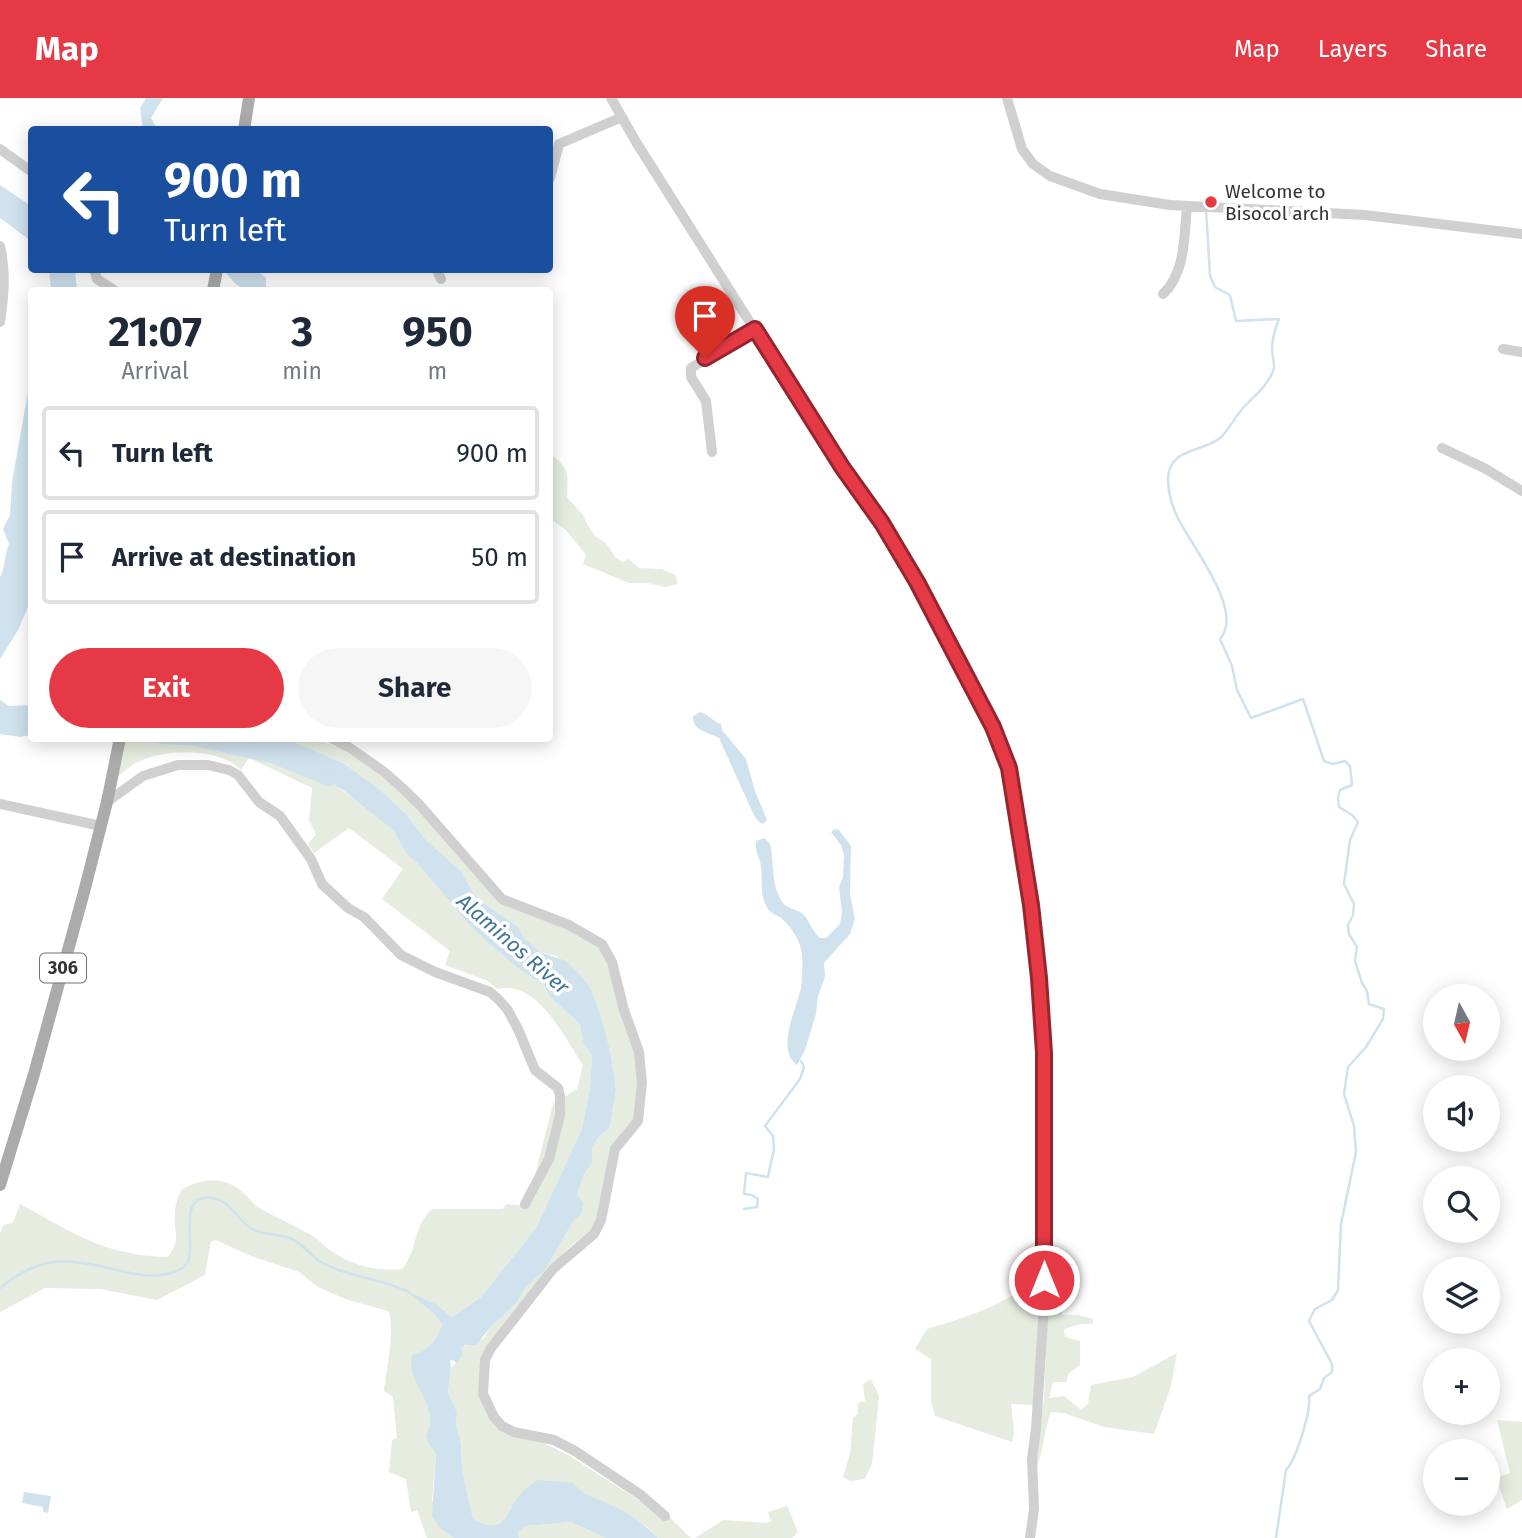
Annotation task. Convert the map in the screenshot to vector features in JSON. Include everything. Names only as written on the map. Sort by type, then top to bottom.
[{"type":"main road","points":[[245,126],[249,98]]},
{"type":"main road","name":"306","points":[[0,1185],[34,1074],[101,826],[119,743]]},
{"type":"street","points":[[611,98],[842,467],[882,523],[917,582],[993,727],[1009,768],[1038,955],[1044,1053],[1044,1306],[1032,1459],[1034,1509],[1030,1538]]},
{"type":"street","points":[[1007,98],[1022,149],[1039,169],[1070,184],[1100,194],[1149,203],[1365,215],[1522,234]]},
{"type":"street","points":[[553,167],[559,145],[622,117]]},
{"type":"street","points":[[0,149],[28,169]]},
{"type":"street","points":[[1163,294],[1178,271],[1187,206]]},
{"type":"street","points":[[0,246],[4,267],[0,322]]},
{"type":"street","points":[[95,273],[106,287]]},
{"type":"street","points":[[712,452],[706,401],[691,377],[691,368],[755,329]]},
{"type":"street","points":[[1503,349],[1522,352]]},
{"type":"street","points":[[1442,448],[1486,469],[1522,491]]},
{"type":"street","points":[[339,742],[383,771],[409,795],[502,899],[569,925],[593,938],[608,953],[641,1064],[638,1121],[615,1149],[601,1220],[594,1234],[553,1269],[491,1348],[485,1360],[483,1394],[494,1417],[502,1426],[514,1432],[554,1440],[575,1451],[640,1495],[665,1516]]},
{"type":"street","points":[[107,802],[143,776],[178,765],[208,765],[229,770],[238,775],[259,802],[279,816],[311,859],[322,884],[348,908],[364,917],[401,955],[435,972],[490,992],[498,999],[518,1029],[535,1070],[558,1088],[560,1096],[560,1115],[549,1159],[525,1203]]},
{"type":"street","points":[[0,804],[101,826]]},
{"type":"shaded area","points":[[553,456],[566,472],[567,497],[583,515],[595,536],[606,543],[615,557],[623,562],[629,559],[639,568],[661,569],[676,575],[677,584],[666,587],[629,583],[583,564],[586,555],[566,530],[553,521]]},
{"type":"shaded area","points":[[125,742],[255,749],[322,776],[393,830],[406,853],[473,929],[516,967],[544,985],[550,997],[580,1024],[583,1042],[592,1056],[590,1088],[582,1129],[536,1228],[481,1297],[452,1317],[436,1304],[409,1292],[436,1314],[442,1325],[431,1345],[422,1353],[422,1392],[431,1415],[428,1443],[436,1454],[432,1500],[454,1538],[427,1538],[417,1510],[411,1512],[406,1479],[389,1472],[392,1440],[397,1438],[393,1397],[384,1391],[391,1339],[388,1311],[345,1299],[318,1287],[299,1272],[251,1256],[216,1240],[211,1242],[205,1275],[157,1300],[100,1289],[45,1288],[0,1312],[0,1233],[3,1225],[13,1223],[20,1204],[90,1241],[125,1252],[168,1257],[176,1240],[175,1210],[181,1190],[211,1180],[234,1186],[258,1207],[308,1233],[347,1260],[374,1268],[402,1269],[411,1254],[422,1222],[433,1209],[503,1209],[506,1204],[527,1206],[553,1104],[577,1089],[583,1065],[558,1026],[537,1001],[512,988],[497,989],[488,981],[445,965],[450,951],[382,899],[403,869],[349,828],[314,853],[308,844],[316,834],[309,821],[312,788],[249,758],[241,770],[219,757],[192,752],[151,757],[134,764],[117,777]]},
{"type":"shaded area","points":[[294,742],[325,742],[374,770],[413,804],[491,891],[569,927],[607,954],[638,1059],[636,1118],[618,1140],[600,1216],[588,1234],[557,1260],[481,1367],[493,1418],[568,1455],[640,1501],[661,1509],[691,1538],[658,1538],[646,1526],[581,1493],[511,1507],[504,1519],[496,1525],[473,1519],[462,1470],[461,1443],[456,1425],[457,1412],[448,1392],[451,1368],[463,1355],[461,1348],[484,1338],[489,1329],[518,1301],[526,1287],[545,1270],[574,1220],[581,1215],[577,1195],[584,1174],[592,1163],[592,1148],[610,1127],[616,1090],[611,1055],[592,991],[557,956],[540,952],[525,939],[517,926],[476,898],[461,871],[426,840],[405,813],[378,788],[343,763]]},
{"type":"shaded area","points":[[1041,1276],[1035,1405],[1011,1404],[1014,1428],[1012,1442],[935,1416],[931,1401],[931,1359],[915,1349],[927,1329],[987,1308]]},
{"type":"shaded area","points":[[1048,1298],[1058,1305],[1063,1315],[1079,1315],[1093,1319],[1093,1324],[1064,1329],[1065,1337],[1080,1341],[1080,1365],[1069,1373],[1066,1382],[1053,1382],[1049,1398],[1064,1396],[1081,1410],[1088,1404],[1091,1385],[1133,1377],[1177,1353],[1171,1386],[1154,1434],[1104,1427],[1064,1413],[1051,1412],[1037,1466],[1034,1462],[1044,1399]]},
{"type":"shaded area","points":[[871,1379],[879,1396],[872,1464],[865,1479],[850,1481],[843,1477],[850,1454],[853,1418],[858,1414],[858,1403],[865,1401],[863,1384]]},
{"type":"shaded area","points":[[1500,1420],[1522,1422],[1522,1500],[1507,1509],[1500,1489],[1500,1477],[1510,1473],[1498,1425]]},
{"type":"shaded area","points":[[787,1506],[798,1532],[792,1538],[695,1538],[723,1520],[767,1523],[771,1521],[768,1512]]},
{"type":"shaded area","points":[[571,1522],[606,1538],[519,1538],[518,1532],[526,1526]]},
{"type":"water","points":[[146,98],[163,98],[151,118],[155,126],[143,126],[140,108]]},
{"type":"water","points":[[0,185],[28,204],[28,239],[0,218]]},
{"type":"water","points":[[49,273],[75,273],[77,287],[51,287]]},
{"type":"water","points":[[226,273],[260,273],[266,278],[266,287],[240,287]]},
{"type":"water","points":[[28,392],[28,607],[18,630],[0,659],[0,577],[9,544],[3,529],[10,515],[12,482]]},
{"type":"water","points":[[0,700],[9,706],[28,705],[28,736],[0,734]]},
{"type":"water","points":[[700,712],[721,724],[722,730],[746,759],[767,820],[763,824],[752,811],[719,738],[695,725],[693,716]]},
{"type":"water","points":[[153,742],[294,742],[343,763],[378,788],[405,813],[426,840],[461,871],[476,898],[517,926],[525,939],[540,952],[566,961],[592,991],[611,1055],[616,1090],[610,1127],[592,1148],[592,1163],[584,1174],[577,1195],[583,1203],[581,1215],[574,1220],[545,1270],[526,1287],[518,1301],[476,1345],[461,1348],[463,1355],[457,1363],[450,1361],[448,1392],[457,1412],[456,1425],[461,1443],[462,1470],[473,1519],[484,1524],[499,1524],[523,1491],[537,1480],[573,1483],[584,1493],[634,1518],[658,1538],[606,1538],[571,1522],[526,1526],[518,1532],[519,1538],[454,1538],[438,1526],[432,1516],[436,1454],[426,1436],[430,1414],[411,1366],[412,1355],[427,1348],[442,1325],[435,1315],[407,1291],[436,1304],[452,1317],[481,1297],[536,1228],[582,1129],[590,1088],[592,1056],[583,1042],[580,1024],[550,997],[544,985],[516,967],[473,929],[406,853],[393,830],[343,790],[303,766],[255,749]]},
{"type":"water","points":[[834,829],[839,830],[851,846],[850,894],[855,919],[850,934],[824,963],[825,977],[818,996],[816,1014],[805,1050],[797,1065],[791,1058],[788,1039],[801,988],[801,950],[789,926],[765,904],[756,841],[765,838],[770,844],[775,883],[784,904],[802,913],[817,935],[826,938],[840,924],[842,912],[839,887],[843,877],[844,855],[841,845],[831,832]]},
{"type":"water","points":[[24,1492],[51,1496],[48,1513],[43,1512],[43,1507],[22,1503]]},
{"type":"waterway","points":[[1206,209],[1210,276],[1215,287],[1230,295],[1236,321],[1279,319],[1272,350],[1274,369],[1264,387],[1243,408],[1220,438],[1175,461],[1168,477],[1170,496],[1182,526],[1220,594],[1226,611],[1226,626],[1220,639],[1232,666],[1237,690],[1251,718],[1303,699],[1324,761],[1332,764],[1345,761],[1350,766],[1352,785],[1340,790],[1338,797],[1339,807],[1358,822],[1350,840],[1344,884],[1354,904],[1348,925],[1349,934],[1357,947],[1355,961],[1367,991],[1369,1004],[1384,1009],[1383,1019],[1366,1047],[1348,1067],[1344,1094],[1354,1126],[1356,1152],[1341,1224],[1338,1290],[1332,1300],[1315,1309],[1309,1321],[1332,1364],[1332,1372],[1324,1378],[1320,1389],[1309,1396],[1302,1434],[1295,1455],[1286,1470],[1276,1538]]},
{"type":"waterway","name":"Alaminos River","points":[[208,742],[272,756],[329,779]]},
{"type":"waterway","points":[[744,1209],[757,1207],[758,1199],[744,1194],[746,1173],[768,1177],[774,1149],[773,1136],[765,1126],[800,1079],[804,1067],[801,1061]]},
{"type":"waterway","points":[[0,1288],[28,1270],[54,1262],[81,1262],[143,1275],[176,1271],[185,1266],[189,1258],[191,1212],[194,1204],[201,1198],[213,1198],[228,1206],[249,1227],[294,1240],[329,1266],[409,1292]]},
{"type":"place","name":"Welcome to Bisocol arch","points":[[1211,202]]},
{"type":"route","points":[[705,358],[755,329],[842,467],[882,523],[917,582],[993,727],[1009,768],[1038,955],[1044,1053],[1044,1280]]}]
